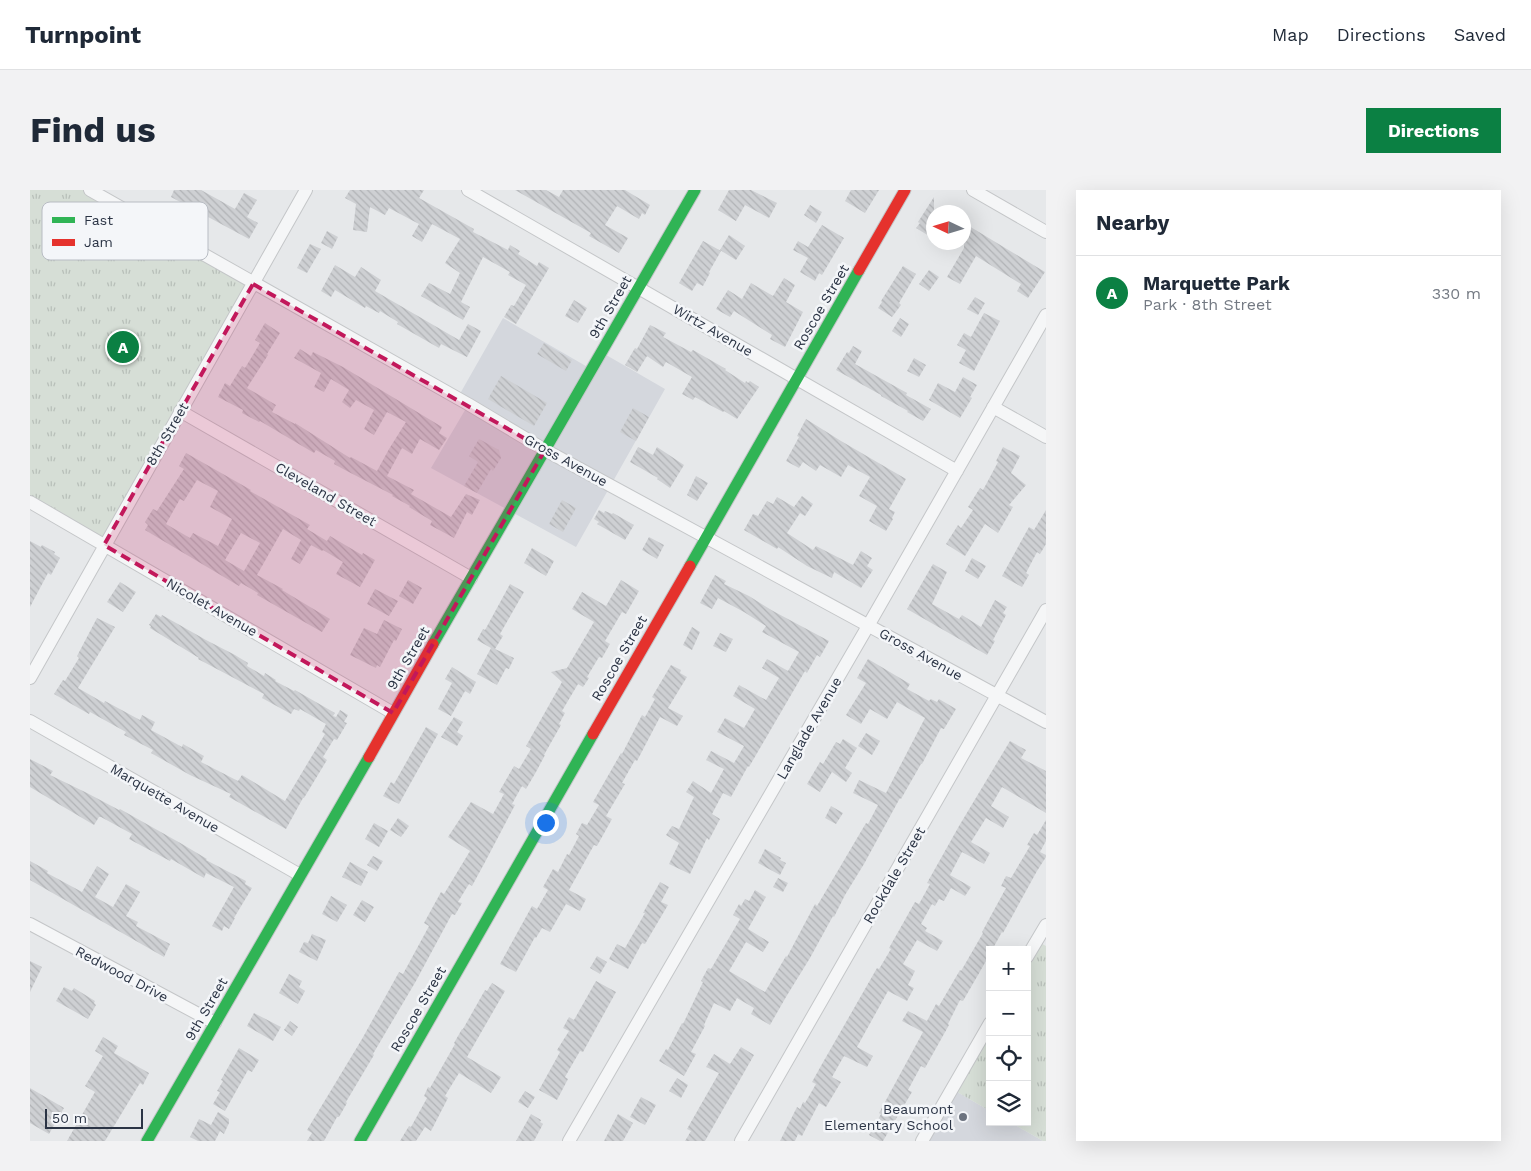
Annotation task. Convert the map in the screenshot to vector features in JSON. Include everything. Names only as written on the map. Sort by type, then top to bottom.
[{"type":"street","name":"Gross Avenue","points":[[90,190],[111,202]]},
{"type":"street","name":"8th Street","points":[[30,678],[306,190]]},
{"type":"street","name":"Wirtz Avenue","points":[[468,190],[957,471]]},
{"type":"street","name":"9th Street","points":[[147,1141],[695,190]]},
{"type":"street","name":"Roscoe Street","points":[[360,1141],[905,190]]},
{"type":"street","points":[[973,190],[1046,232]]},
{"type":"street","name":"Gross Avenue","points":[[208,258],[468,404],[545,450],[1046,722]]},
{"type":"street","name":"Langlade Avenue","points":[[570,1141],[1046,315]]},
{"type":"street","points":[[993,407],[1046,437]]},
{"type":"street","name":"Cleveland Street","points":[[180,411],[471,578]]},
{"type":"street","name":"Nicolet Avenue","points":[[30,502],[393,713]]},
{"type":"street","name":"Rockdale Street","points":[[741,1141],[1046,610]]},
{"type":"street","name":"Marquette Avenue","points":[[30,722],[300,875]]},
{"type":"street","name":"Redwood Drive","points":[[30,924],[215,1023]]},
{"type":"street","points":[[1031,953],[1041,944],[1046,924]]},
{"type":"street","points":[[922,1141],[986,1029]]},
{"type":"highlighted area","points":[[253,284],[545,450],[393,713],[104,545]]},
{"type":"shaded area","points":[[503,318],[591,369],[601,352],[665,389],[576,547],[431,468],[468,405],[457,399]]},
{"type":"shaded area","name":"Beaumont Elementary School","points":[[952,1089],[986,1109],[986,1126],[1017,1126],[1043,1141],[922,1141]]},
{"type":"green space","points":[[30,190],[90,190],[111,202],[42,202],[42,260],[208,260],[208,258],[253,284],[104,545],[30,502]]},
{"type":"green space","points":[[1037,941],[1046,946],[1046,1141],[1017,1126],[1031,1126],[1031,951]]},
{"type":"green space","points":[[986,1030],[986,1109],[952,1089]]},
{"type":"building","points":[[174,190],[201,190],[235,209],[244,193],[257,200],[247,217],[258,223],[249,239],[208,217],[208,202],[180,202],[171,197]]},
{"type":"building","points":[[350,190],[424,190],[419,198],[474,229],[473,232],[508,250],[510,245],[520,251],[518,254],[537,266],[539,262],[549,268],[516,324],[504,317],[511,305],[514,306],[526,285],[508,275],[510,272],[483,257],[461,302],[470,307],[463,320],[421,296],[429,283],[450,294],[460,273],[445,263],[460,239],[432,224],[422,242],[412,236],[419,224],[389,208],[385,215],[370,207],[367,232],[353,230],[356,204],[345,198]]},
{"type":"building","points":[[515,190],[546,190],[559,197],[563,190],[625,190],[650,205],[645,215],[642,213],[639,219],[617,206],[605,225],[628,238],[619,253],[589,236],[591,233]]},
{"type":"building","points":[[729,190],[751,190],[777,203],[769,218],[745,205],[736,221],[718,210]]},
{"type":"building","points":[[851,190],[879,190],[865,213],[845,201]]},
{"type":"building","points":[[934,197],[934,205],[929,205]]},
{"type":"building","points":[[810,205],[822,212],[816,223],[804,215]]},
{"type":"building","points":[[926,210],[926,234],[916,228],[920,223],[918,222]]},
{"type":"building","points":[[822,225],[844,238],[822,275],[819,273],[815,281],[800,272],[808,258],[793,250],[798,241],[808,247]]},
{"type":"building","points":[[971,227],[1045,272],[1028,298],[1017,291],[1021,284],[976,256],[960,284],[947,277],[963,250],[971,250]]},
{"type":"building","points":[[327,231],[338,237],[332,249],[321,243]]},
{"type":"building","points":[[729,235],[745,246],[736,260],[720,250]]},
{"type":"building","points":[[703,241],[721,251],[703,286],[697,283],[692,291],[679,283]]},
{"type":"building","points":[[310,244],[321,249],[307,273],[297,268]]},
{"type":"building","points":[[335,265],[355,277],[361,267],[381,280],[375,291],[459,340],[468,324],[481,331],[467,357],[441,344],[439,348],[397,324],[398,322],[380,311],[379,313],[366,306],[365,308],[335,290],[331,297],[321,291]]},
{"type":"building","points":[[903,266],[916,274],[899,303],[901,305],[892,317],[878,308]]},
{"type":"building","points":[[929,270],[939,277],[929,291],[919,284]]},
{"type":"building","points":[[784,278],[795,285],[786,302],[803,312],[785,347],[770,339],[772,335],[734,311],[730,317],[716,309],[728,290],[742,299],[751,283],[773,296]]},
{"type":"building","points":[[975,297],[985,303],[978,315],[967,309]]},
{"type":"building","points":[[574,300],[587,308],[578,323],[565,316]]},
{"type":"building","points":[[984,313],[1000,321],[974,371],[959,363],[966,350],[957,345],[964,333],[971,337]]},
{"type":"building","points":[[900,318],[909,324],[901,337],[892,331]]},
{"type":"building","points":[[265,323],[280,333],[247,388],[276,405],[272,412],[295,423],[350,458],[377,471],[406,422],[387,412],[374,435],[364,429],[374,410],[356,400],[350,408],[342,402],[349,390],[331,379],[324,392],[314,387],[321,373],[294,358],[300,349],[311,356],[313,352],[343,367],[442,427],[439,433],[447,438],[439,450],[420,439],[412,454],[402,448],[387,476],[414,490],[411,494],[451,517],[466,494],[480,500],[472,515],[467,512],[454,538],[430,525],[432,521],[393,495],[334,464],[335,461],[316,450],[314,453],[260,421],[242,413],[243,410],[218,397],[225,383],[230,386],[242,366],[245,368],[260,343],[255,340]]},
{"type":"building","points":[[650,325],[666,333],[663,337],[691,352],[693,350],[726,369],[745,383],[750,381],[759,387],[737,419],[695,397],[693,400],[682,394],[692,377],[666,362],[663,367],[647,356],[637,372],[625,365],[635,348],[637,349]]},
{"type":"building","points":[[544,343],[572,360],[566,371],[537,354]]},
{"type":"building","points":[[853,346],[862,351],[855,364],[907,393],[906,395],[931,409],[923,421],[836,370]]},
{"type":"building","points":[[914,358],[926,365],[919,377],[907,371]]},
{"type":"building","points":[[501,376],[547,403],[534,426],[488,399]]},
{"type":"building","points":[[963,377],[977,385],[970,397],[972,398],[960,418],[929,400],[938,383],[955,392]]},
{"type":"building","points":[[633,408],[649,417],[636,441],[620,432]]},
{"type":"building","points":[[806,419],[906,479],[889,509],[895,512],[886,531],[869,521],[877,506],[859,496],[870,477],[848,465],[841,477],[820,465],[816,471],[803,462],[799,468],[786,461]]},
{"type":"building","points":[[479,439],[499,450],[501,458],[493,471],[491,469],[477,493],[464,486],[478,462],[469,456]]},
{"type":"building","points":[[638,447],[653,455],[657,447],[684,465],[670,488],[658,478],[630,462]]},
{"type":"building","points":[[1003,447],[1020,456],[1011,473],[1026,485],[1009,505],[1013,507],[998,533],[985,524],[965,556],[946,544],[958,525],[961,528],[973,510],[968,507],[980,488],[983,490],[998,462],[996,461]]},
{"type":"building","points":[[186,453],[310,525],[307,529],[327,541],[330,536],[362,555],[363,553],[375,560],[360,587],[336,574],[343,562],[311,545],[300,564],[291,559],[301,540],[283,529],[257,575],[330,619],[322,632],[257,595],[258,593],[241,583],[239,586],[145,530],[148,525],[145,522],[153,509],[157,511],[184,469],[179,466]],"holes":[[[197,480],[218,491],[210,507],[232,519],[218,546],[193,533],[190,538],[166,524],[180,499],[184,501]],[[241,533],[260,543],[244,571],[225,560]]]},
{"type":"building","points":[[696,476],[708,483],[697,501],[687,495]]},
{"type":"building","points":[[802,496],[813,504],[805,516],[800,513],[787,533],[813,550],[816,546],[853,565],[861,551],[872,558],[867,566],[873,570],[861,588],[834,572],[832,578],[807,566],[778,547],[777,549],[744,530],[753,514],[758,516],[767,501],[773,504],[777,497],[794,507]]},
{"type":"building","points":[[562,500],[576,508],[563,532],[549,524]]},
{"type":"building","points":[[599,510],[604,513],[605,511],[613,513],[634,525],[625,540],[597,524],[599,522],[594,519]]},
{"type":"building","points":[[1046,510],[1046,544],[1040,554],[1037,552],[1026,573],[1029,575],[1022,587],[1002,576],[1029,527],[1034,530]]},
{"type":"building","points":[[649,537],[664,545],[657,559],[642,550]]},
{"type":"building","points":[[30,541],[55,552],[54,554],[60,558],[51,575],[48,573],[30,607]]},
{"type":"building","points":[[532,548],[554,561],[546,576],[524,563]]},
{"type":"building","points":[[972,558],[986,566],[978,579],[965,571]]},
{"type":"building","points":[[933,564],[947,572],[932,604],[959,619],[962,615],[981,627],[995,600],[1007,607],[1003,613],[1006,615],[987,655],[907,609]]},
{"type":"building","points":[[715,575],[726,581],[724,584],[829,641],[820,657],[817,655],[807,673],[805,671],[731,797],[723,793],[712,814],[720,819],[709,840],[707,838],[690,874],[669,864],[679,843],[666,835],[672,826],[679,829],[694,797],[686,792],[693,781],[711,793],[724,769],[706,760],[711,751],[734,763],[744,746],[717,732],[725,718],[744,728],[755,709],[733,696],[739,685],[766,700],[779,678],[762,668],[767,659],[788,671],[799,652],[762,632],[766,626],[718,598],[712,609],[700,603]]},
{"type":"building","points":[[408,580],[422,588],[413,604],[399,596]]},
{"type":"building","points":[[621,580],[639,591],[626,614],[622,612],[605,641],[610,644],[602,658],[599,657],[583,687],[578,684],[562,711],[565,713],[559,724],[561,725],[536,772],[526,789],[522,786],[512,804],[515,805],[472,886],[469,884],[458,902],[462,903],[455,915],[452,914],[339,1117],[337,1117],[324,1141],[307,1141],[312,1133],[307,1130],[362,1039],[399,972],[403,974],[429,926],[424,923],[441,892],[444,894],[470,851],[448,837],[471,802],[493,814],[504,794],[499,792],[514,766],[519,769],[531,749],[526,746],[562,682],[551,672],[567,668],[594,622],[572,609],[582,592],[606,606]]},
{"type":"building","points":[[120,582],[136,592],[123,612],[107,602]]},
{"type":"building","points":[[510,584],[524,592],[500,634],[503,636],[495,649],[514,658],[509,669],[506,668],[497,685],[477,674],[491,648],[477,640],[483,629],[485,630]]},
{"type":"building","points":[[375,589],[398,601],[389,616],[367,604]]},
{"type":"building","points":[[156,614],[161,617],[162,615],[235,655],[248,663],[247,666],[264,676],[265,673],[275,681],[335,713],[333,716],[336,717],[340,710],[348,715],[344,722],[347,723],[337,740],[334,739],[323,757],[327,760],[286,829],[229,797],[231,794],[190,775],[151,753],[153,750],[124,735],[126,732],[54,694],[63,680],[65,681],[79,658],[77,656],[97,618],[115,627],[78,688],[140,720],[142,715],[155,722],[151,730],[182,747],[183,744],[204,756],[201,762],[238,781],[242,775],[285,801],[325,734],[322,732],[326,724],[300,709],[299,711],[294,709],[291,714],[262,698],[264,694],[198,659],[150,628],[151,626],[149,625]]},
{"type":"building","points":[[384,620],[402,629],[380,667],[377,665],[376,668],[350,655],[364,628],[377,634]]},
{"type":"building","points":[[692,627],[700,632],[692,650],[683,645]]},
{"type":"building","points":[[720,633],[733,639],[726,652],[713,646]]},
{"type":"building","points":[[868,659],[910,684],[907,689],[929,701],[931,699],[937,702],[939,699],[956,709],[944,729],[941,728],[834,917],[770,1025],[751,1014],[754,1008],[737,998],[730,1011],[714,1003],[705,1026],[691,1052],[696,1054],[684,1076],[659,1061],[666,1049],[668,1050],[683,1024],[708,968],[711,969],[740,919],[733,915],[739,904],[741,906],[745,899],[749,901],[755,890],[766,897],[748,929],[769,942],[763,952],[746,942],[729,971],[765,992],[787,957],[815,904],[817,906],[878,805],[853,793],[859,780],[886,793],[925,718],[897,702],[887,719],[870,709],[861,724],[846,715],[866,683],[857,678]]},
{"type":"building","points":[[671,665],[681,670],[680,673],[687,677],[668,708],[683,716],[677,726],[660,717],[637,761],[635,760],[622,783],[625,784],[606,816],[612,819],[597,846],[594,845],[569,890],[586,899],[580,911],[566,904],[550,932],[542,928],[535,937],[516,972],[500,964],[532,906],[537,909],[548,890],[543,887],[553,869],[558,872],[579,836],[576,834],[582,823],[587,825],[599,805],[593,802],[622,754],[642,715],[645,717],[655,699],[652,697]]},
{"type":"building","points":[[452,667],[476,682],[470,694],[465,691],[451,716],[438,709],[452,683],[445,679]]},
{"type":"building","points":[[454,717],[463,722],[457,732],[463,736],[457,746],[441,737]]},
{"type":"building","points":[[426,727],[438,734],[399,804],[383,796],[391,782],[394,784]]},
{"type":"building","points":[[866,733],[880,741],[872,755],[858,746]]},
{"type":"building","points":[[843,739],[857,748],[845,768],[852,773],[846,782],[832,772],[820,792],[807,784],[820,762],[823,764],[836,742],[840,744]]},
{"type":"building","points":[[1010,741],[1026,750],[1021,758],[1046,771],[1046,813],[1002,787],[991,806],[1009,817],[1003,828],[986,818],[971,842],[990,853],[984,864],[962,852],[950,875],[971,887],[965,896],[951,888],[944,901],[939,899],[935,906],[932,904],[921,924],[927,928],[925,931],[943,941],[937,951],[917,940],[903,964],[915,971],[908,985],[914,988],[907,1001],[888,991],[857,1047],[873,1056],[867,1067],[844,1056],[832,1077],[841,1082],[826,1107],[819,1103],[802,1136],[798,1134],[795,1141],[780,1141],[797,1107],[800,1109],[803,1102],[805,1103],[816,1084],[812,1082],[822,1064],[877,968],[879,969],[891,949],[889,948],[915,902],[919,904],[930,884],[927,883]]},
{"type":"building","points":[[30,759],[53,771],[50,775],[120,809],[182,844],[206,860],[246,881],[245,884],[252,888],[229,929],[224,926],[222,931],[212,926],[234,887],[206,873],[204,878],[171,859],[170,861],[129,839],[132,834],[101,817],[99,817],[94,825],[30,787]]},
{"type":"building","points":[[831,806],[843,813],[836,824],[825,818]]},
{"type":"building","points":[[398,818],[409,826],[401,837],[390,830]]},
{"type":"building","points":[[1046,820],[1046,841],[1040,852],[1046,855],[1046,857],[1003,933],[994,946],[986,946],[986,961],[963,1001],[960,1000],[949,1025],[925,1068],[921,1066],[908,1090],[912,1092],[883,1141],[880,1141],[869,1135],[923,1032],[902,1021],[908,1011],[927,1021],[936,1004],[939,1006],[983,933],[1006,888],[1001,886],[1006,876],[1011,878],[1030,846],[1027,845],[1034,833],[1037,835]]},
{"type":"building","points":[[374,823],[388,831],[379,847],[365,839]]},
{"type":"building","points":[[765,849],[786,863],[780,875],[758,863]]},
{"type":"building","points":[[373,856],[383,861],[377,871],[367,865]]},
{"type":"building","points":[[30,861],[48,871],[47,873],[82,892],[97,866],[109,874],[95,897],[113,907],[126,884],[140,892],[126,916],[138,922],[136,926],[170,944],[164,957],[30,880]]},
{"type":"building","points":[[350,862],[368,872],[361,886],[342,877]]},
{"type":"building","points":[[778,878],[788,883],[783,892],[773,887]]},
{"type":"building","points":[[660,882],[669,887],[661,902],[668,905],[645,944],[642,943],[628,969],[609,959],[617,944],[625,948]]},
{"type":"building","points":[[331,896],[347,905],[337,922],[322,914]]},
{"type":"building","points":[[362,900],[374,907],[365,922],[353,915]]},
{"type":"building","points":[[312,934],[326,940],[317,961],[299,952],[304,942],[308,943]]},
{"type":"building","points":[[597,956],[607,962],[600,974],[590,968]]},
{"type":"building","points":[[30,961],[42,967],[30,992]]},
{"type":"building","points":[[289,974],[302,981],[299,987],[305,991],[298,1004],[279,993]]},
{"type":"building","points":[[596,981],[616,992],[583,1052],[580,1051],[565,1077],[568,1079],[557,1100],[539,1090],[560,1052],[557,1050],[569,1031],[563,1028],[569,1017],[574,1020]]},
{"type":"building","points":[[492,983],[505,991],[467,1057],[501,1077],[491,1093],[459,1073],[445,1096],[448,1098],[431,1131],[425,1127],[416,1141],[400,1141],[409,1126],[411,1127],[427,1098],[424,1096],[428,1087],[430,1088],[485,990],[487,991]]},
{"type":"building","points":[[64,987],[72,991],[74,988],[95,1001],[96,1005],[88,1019],[56,1001]]},
{"type":"building","points":[[254,1013],[281,1027],[273,1041],[247,1026]]},
{"type":"building","points":[[290,1021],[298,1027],[292,1036],[284,1030]]},
{"type":"building","points":[[103,1037],[118,1046],[114,1053],[149,1073],[143,1085],[140,1083],[105,1141],[67,1141],[95,1092],[85,1086],[103,1056],[95,1051]]},
{"type":"building","points":[[741,1047],[754,1055],[705,1141],[685,1141],[691,1131],[687,1129],[719,1073],[706,1067],[714,1054],[730,1064]]},
{"type":"building","points":[[239,1048],[259,1060],[252,1072],[248,1070],[225,1111],[213,1104],[220,1092],[217,1091],[223,1081],[221,1080]]},
{"type":"building","points":[[677,1078],[688,1085],[681,1098],[669,1091]]},
{"type":"building","points":[[30,1088],[64,1108],[49,1134],[30,1123]]},
{"type":"building","points":[[525,1091],[535,1097],[528,1108],[518,1102]]},
{"type":"building","points":[[641,1097],[656,1105],[645,1125],[630,1117]]},
{"type":"building","points":[[218,1112],[229,1119],[224,1134],[220,1131],[215,1141],[198,1141],[190,1137],[199,1119],[211,1125]]},
{"type":"building","points":[[531,1114],[541,1120],[540,1122],[543,1124],[534,1141],[516,1141]]},
{"type":"building","points":[[618,1114],[633,1123],[623,1141],[604,1141]]},
{"type":"traffic: fast","points":[[433,644],[695,190]]},
{"type":"traffic: fast","points":[[690,566],[859,270]]},
{"type":"traffic: fast","points":[[360,1141],[593,734]]},
{"type":"traffic: fast","points":[[147,1141],[369,757]]},
{"type":"traffic: jam","points":[[859,270],[905,190]]},
{"type":"traffic: jam","points":[[593,734],[690,566]]},
{"type":"traffic: jam","points":[[369,757],[433,644]]},
{"type":"place","name":"Marquette Park","points":[[123,347]]},
{"type":"place","name":"Beaumont Elementary School","points":[[963,1117]]}]
